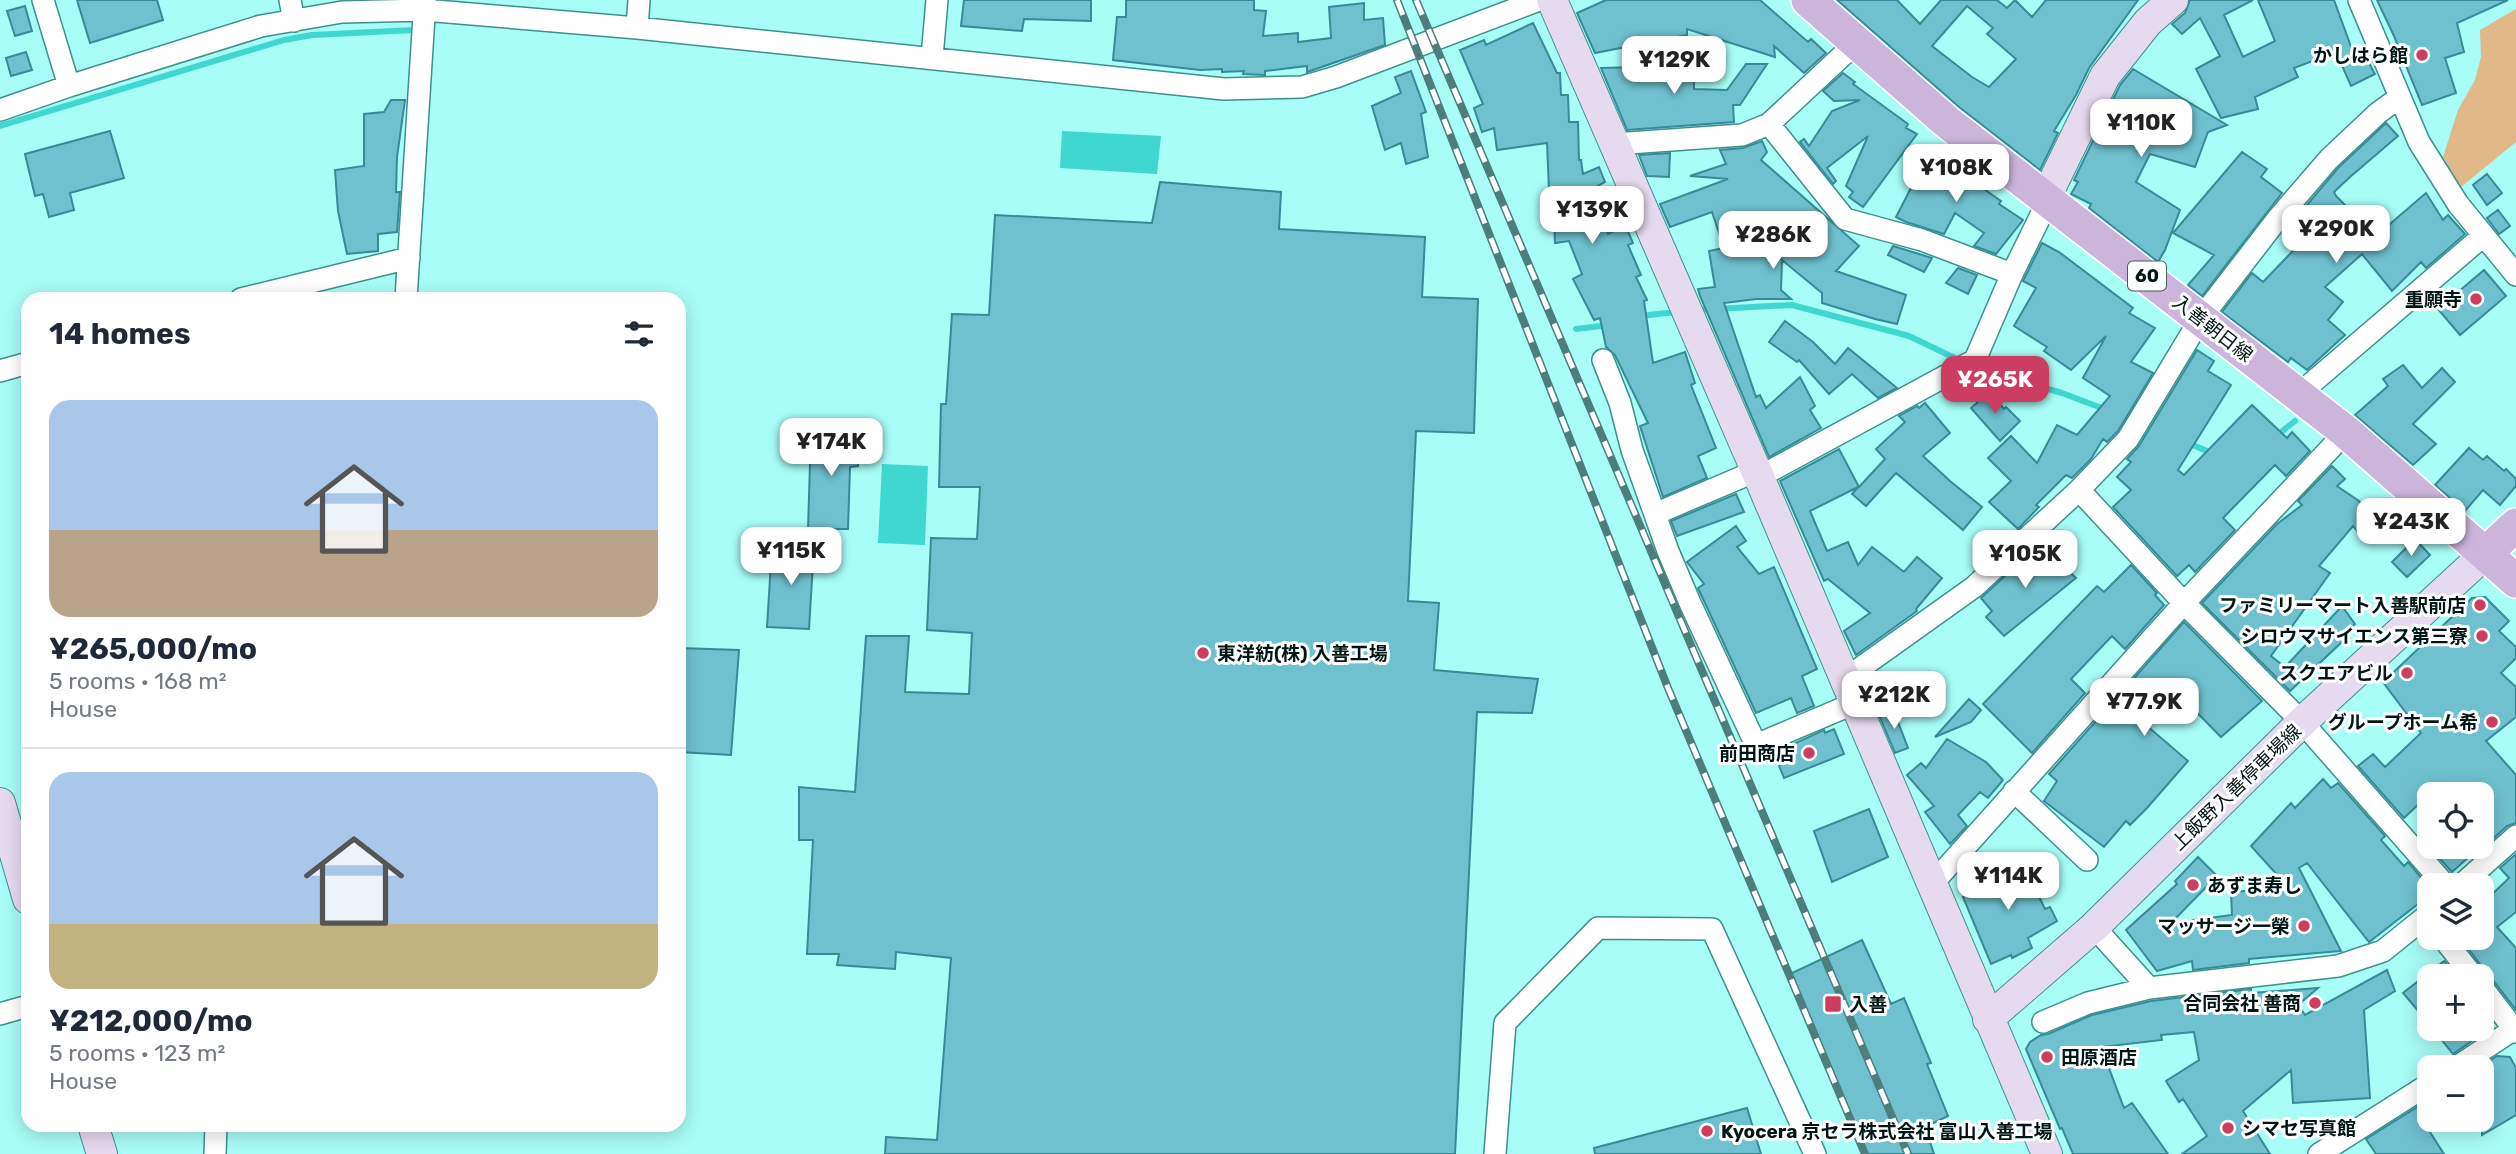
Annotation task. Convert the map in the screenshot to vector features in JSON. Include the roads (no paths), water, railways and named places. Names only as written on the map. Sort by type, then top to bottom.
[{"type":"main road","name":"入善朝日線","points":[[1808,0],[1947,122],[2346,432],[2516,581]]},
{"type":"main road","points":[[2484,554],[2516,525]]},
{"type":"street","points":[[43,0],[69,86]]},
{"type":"street","points":[[637,28],[639,0]]},
{"type":"street","points":[[932,57],[937,0]]},
{"type":"street","points":[[0,110],[261,26],[292,10],[342,12],[424,5],[1224,89],[1302,87],[1336,77],[1539,0]]},
{"type":"street","points":[[1552,0],[2047,1154]]},
{"type":"street","points":[[1655,514],[1757,474],[1975,360],[2043,211],[2045,199],[2105,76],[2148,22],[2173,0]]},
{"type":"street","points":[[2359,0],[2420,142],[2458,204],[2516,275]]},
{"type":"street","points":[[407,292],[424,5]]},
{"type":"street","points":[[1614,144],[1742,135],[1769,124],[1857,42]]},
{"type":"street","points":[[1603,360],[1620,402],[1632,450],[1689,603],[1756,746],[1850,691],[1974,587],[2079,490],[2129,439],[2201,318],[2234,273],[2329,159],[2378,113],[2400,97]]},
{"type":"street","points":[[1769,124],[1845,219],[1922,240],[2012,274]]},
{"type":"street","points":[[2299,394],[2483,236]]},
{"type":"street","points":[[279,292],[409,258]]},
{"type":"street","points":[[0,371],[21,365]]},
{"type":"street","points":[[1932,884],[2184,603],[2346,432]]},
{"type":"street","points":[[2079,490],[2184,603],[2302,722],[2435,873]]},
{"type":"street","name":"上飯野入善停車場線","points":[[1989,1019],[2094,927],[2302,722],[2484,554]]},
{"type":"street","points":[[2014,791],[2087,860]]},
{"type":"street","points":[[0,803],[21,875]]},
{"type":"street","points":[[2475,873],[2516,836]]},
{"type":"street","points":[[2043,1021],[2088,1003],[2150,988],[2339,966],[2383,951],[2417,925]]},
{"type":"street","points":[[2094,927],[2150,988]]},
{"type":"street","points":[[1495,1154],[1505,1023],[1598,928],[1712,929],[1815,1154]]},
{"type":"street","points":[[2452,950],[2464,964]]},
{"type":"street","points":[[2476,1055],[2516,1030],[2494,1002]]},
{"type":"street","points":[[0,1014],[21,1008]]},
{"type":"street","points":[[2319,1154],[2417,1092]]},
{"type":"street","points":[[95,1132],[102,1154]]},
{"type":"street","points":[[215,1154],[216,1132]]},
{"type":"water","points":[[1062,131],[1161,136],[1157,174],[1060,168]]},
{"type":"water","points":[[882,464],[928,466],[925,545],[878,543]]},
{"type":"waterway","points":[[0,126],[284,40],[312,35],[414,30]]},
{"type":"waterway","points":[[1695,310],[1792,305],[1909,336],[1961,361]]},
{"type":"waterway","points":[[1639,316],[1677,312]]},
{"type":"waterway","points":[[1576,329],[1609,325]]},
{"type":"waterway","points":[[1974,367],[2062,393],[2107,410]]},
{"type":"waterway","points":[[2275,437],[2295,421]]},
{"type":"waterway","points":[[2188,443],[2214,454]]},
{"type":"railway","points":[[1397,0],[1668,688],[1865,1154]]},
{"type":"railway","points":[[1416,0],[1908,1154]]},
{"type":"place","name":"かしはら館","points":[[2422,55]]},
{"type":"place","name":"重願寺","points":[[2476,299]]},
{"type":"place","name":"ファミリーマート入善駅前店","points":[[2480,605]]},
{"type":"place","name":"シロウマサイエンス第三寮","points":[[2482,636]]},
{"type":"place","name":"東洋紡(株) 入善工場","points":[[1203,653]]},
{"type":"place","name":"スクエアビル","points":[[2407,673]]},
{"type":"place","name":"グループホーム希","points":[[2492,722]]},
{"type":"place","name":"前田商店","points":[[1809,753]]},
{"type":"place","name":"あずま寿し","points":[[2193,885]]},
{"type":"place","name":"マッサージ一榮","points":[[2304,926]]},
{"type":"place","name":"合同会社 善商","points":[[2315,1003]]},
{"type":"place","name":"入善","points":[[1833,1004]]},
{"type":"place","name":"田原酒店","points":[[2047,1057]]},
{"type":"place","name":"シマセ写真館","points":[[2228,1128]]},
{"type":"place","name":"Kyocera 京セラ株式会社 富山入善工場","points":[[1707,1131]]}]
